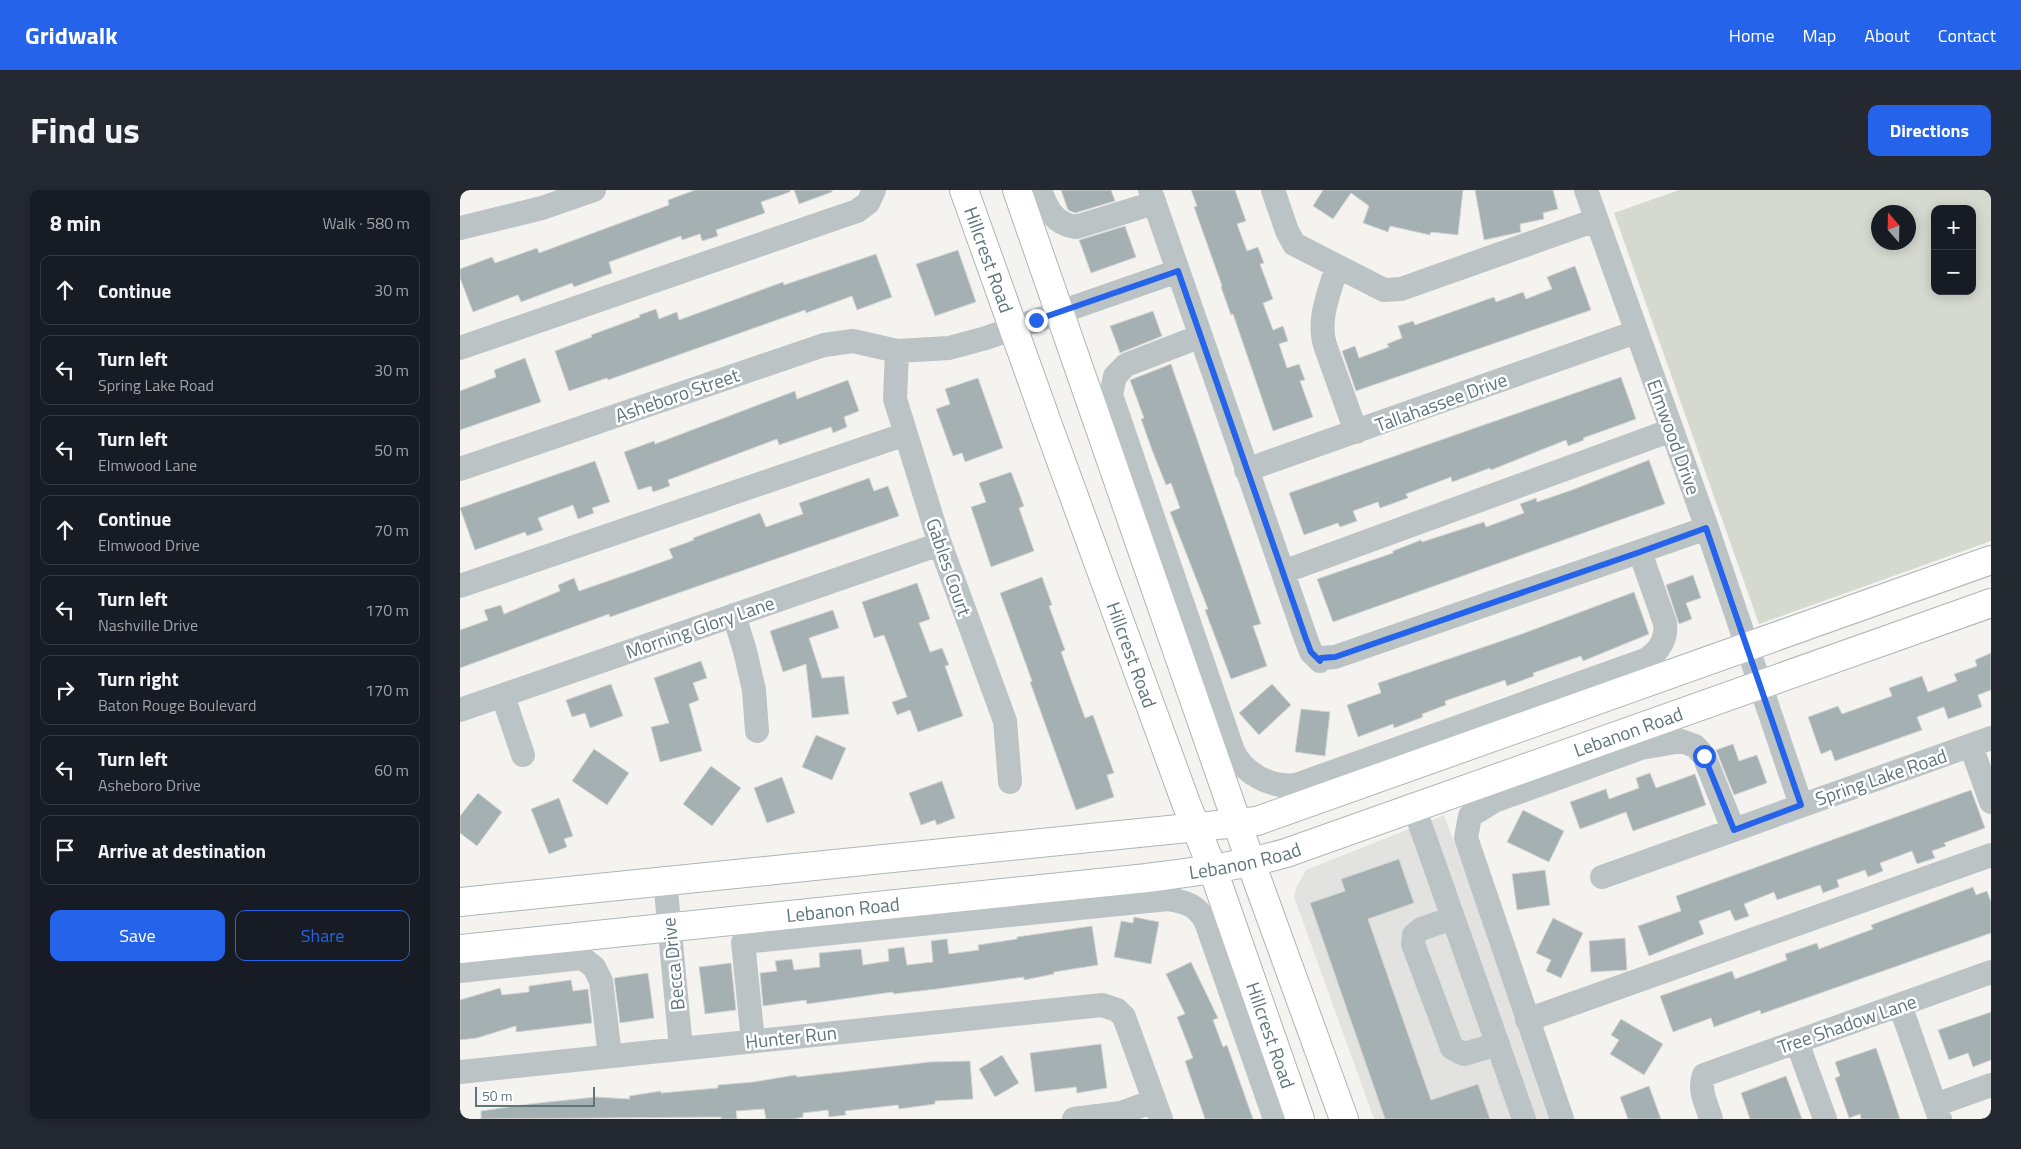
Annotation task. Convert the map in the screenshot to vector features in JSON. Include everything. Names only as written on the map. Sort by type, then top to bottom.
[{"type":"main road","name":"Hillcrest Road","points":[[964,190],[1195,827],[1213,870],[1300,1119]]},
{"type":"main road","name":"Hillcrest Road","points":[[1017,190],[1251,863],[1344,1119]]},
{"type":"main road","name":"Lebanon Road","points":[[460,902],[1257,821],[1991,560]]},
{"type":"main road","name":"Lebanon Road","points":[[460,949],[1213,870],[1251,863],[1286,853],[1991,603]]},
{"type":"street","points":[[460,228],[542,208],[594,190]]},
{"type":"street","points":[[460,348],[857,211],[868,202],[874,190]]},
{"type":"street","points":[[1040,190],[1050,215],[1066,226],[1076,228],[1152,197],[1311,652],[1320,661],[1321,658],[1335,657],[1706,528]]},
{"type":"street","points":[[1273,190],[1287,231],[1294,244],[1384,290],[1395,290],[1596,220]]},
{"type":"street","name":"Elmwood Drive","points":[[1586,190],[1672,430],[1801,805]]},
{"type":"street","points":[[1337,266],[1322,319],[1323,340],[1356,432]]},
{"type":"street","name":"Asheboro Street","points":[[460,469],[824,345],[853,342],[897,351],[949,348],[1178,271]]},
{"type":"street","name":"Tallahassee Drive","points":[[1246,470],[1636,332]]},
{"type":"street","points":[[1201,336],[1126,365],[1115,376],[1110,395],[1233,751],[1240,763],[1264,780],[1278,786],[1296,784],[1645,660],[1658,650],[1663,642],[1666,630],[1640,552]]},
{"type":"street","name":"Gables Court","points":[[897,351],[895,399],[940,544],[1005,721],[1010,782]]},
{"type":"street","points":[[1283,572],[1672,430]]},
{"type":"street","points":[[460,586],[906,434]]},
{"type":"street","name":"Morning Glory Lane","points":[[460,710],[940,544]]},
{"type":"street","points":[[734,616],[754,690],[757,731]]},
{"type":"street","points":[[503,696],[523,755]]},
{"type":"street","points":[[1562,1119],[1466,838],[1470,816],[1494,802],[1640,748],[1681,741],[1695,746],[1704,756],[1734,830]]},
{"type":"street","points":[[1981,742],[1991,802]]},
{"type":"street","name":"Spring Lake Road","points":[[1602,877],[1981,742]]},
{"type":"street","points":[[1414,807],[1524,1119]]},
{"type":"street","points":[[1527,1020],[1991,855]]},
{"type":"street","name":"Becca Drive","points":[[665,880],[681,1048]]},
{"type":"street","points":[[753,1041],[743,942],[1168,899],[1187,902],[1201,912],[1206,922],[1275,1119]]},
{"type":"street","points":[[1453,918],[1421,929],[1414,934],[1413,944],[1452,1048],[1464,1054],[1498,1044]]},
{"type":"street","points":[[460,971],[582,958],[594,967],[601,980],[610,1056]]},
{"type":"street","name":"Tree Shadow Lane","points":[[1712,1119],[1703,1095],[1701,1081],[1704,1075],[1991,972]]},
{"type":"street","name":"Hunter Run","points":[[460,1072],[1102,1005],[1111,1007],[1121,1013],[1158,1110]]},
{"type":"street","points":[[1900,1005],[1938,1112],[1991,1085]]},
{"type":"street","points":[[1797,1042],[1824,1119]]},
{"type":"street","points":[[1074,1119],[1158,1110]]},
{"type":"shaded area","points":[[1679,190],[1991,190],[1991,541],[1759,624],[1614,213]]},
{"type":"shaded area","points":[[1444,815],[1556,1119],[1374,1119],[1294,897],[1297,886],[1306,870]]},
{"type":"building","points":[[695,190],[790,190],[790,192],[761,202],[765,213],[716,230],[718,236],[702,241],[700,234],[682,240],[681,236],[609,262],[612,273],[574,287],[572,283],[521,302],[518,295],[473,312],[460,278],[460,269],[492,257],[495,263],[537,248],[539,253],[669,205],[668,200]]},
{"type":"building","points":[[794,190],[832,190],[832,192],[799,204]]},
{"type":"building","points":[[1061,190],[1111,190],[1115,201],[1075,213],[1068,210]]},
{"type":"building","points":[[1191,190],[1235,190],[1246,221],[1237,224],[1247,251],[1258,247],[1264,263],[1260,264],[1273,299],[1263,303],[1273,330],[1283,326],[1288,341],[1279,344],[1287,368],[1299,364],[1305,380],[1300,381],[1313,417],[1273,431],[1233,314],[1231,315],[1221,287],[1194,207],[1197,206]]},
{"type":"building","points":[[1323,190],[1463,190],[1458,235],[1431,232],[1430,235],[1390,226],[1388,232],[1363,223],[1369,206],[1351,193],[1333,219],[1313,206]]},
{"type":"building","points":[[1475,190],[1553,190],[1558,209],[1543,213],[1544,219],[1520,224],[1521,232],[1484,240]]},
{"type":"building","points":[[1125,226],[1136,257],[1091,273],[1079,240]]},
{"type":"building","points":[[958,250],[976,302],[935,316],[916,264]]},
{"type":"building","points":[[876,254],[892,297],[857,310],[852,296],[806,313],[805,310],[608,380],[607,378],[569,391],[555,351],[656,309],[659,319],[677,312],[679,320],[783,282],[784,285]]},
{"type":"building","points":[[1575,266],[1591,310],[1356,391],[1342,351],[1355,346],[1359,358],[1389,347],[1387,344],[1402,338],[1398,326],[1413,321],[1415,325],[1494,297],[1496,302],[1523,292],[1526,299],[1552,289],[1547,277]]},
{"type":"building","points":[[1153,311],[1162,336],[1120,353],[1110,326]]},
{"type":"building","points":[[525,358],[541,402],[460,430],[460,391],[496,377],[494,370]]},
{"type":"building","points":[[1171,364],[1261,624],[1253,626],[1267,666],[1231,679],[1205,610],[1208,609],[1170,512],[1180,508],[1171,483],[1166,485],[1152,450],[1141,419],[1144,418],[1130,380]]},
{"type":"building","points":[[1621,377],[1636,419],[1583,438],[1584,440],[1568,446],[1566,440],[1491,470],[1490,468],[1452,482],[1451,477],[1406,494],[1408,498],[1380,508],[1378,502],[1353,511],[1357,521],[1340,527],[1338,523],[1304,535],[1289,493]]},
{"type":"building","points":[[978,378],[1003,448],[965,462],[962,453],[953,456],[936,409],[950,404],[945,389]]},
{"type":"building","points":[[848,380],[859,411],[844,417],[847,427],[833,433],[831,427],[779,445],[777,439],[668,480],[670,486],[653,492],[651,486],[638,490],[624,452],[654,441],[655,444],[795,391],[797,399]]},
{"type":"building","points":[[1649,460],[1665,504],[1333,622],[1317,579],[1393,553],[1393,551],[1421,540],[1422,542],[1484,522],[1486,527],[1524,513],[1520,504],[1536,498],[1537,502]]},
{"type":"building","points":[[595,461],[610,502],[592,508],[594,513],[578,519],[573,505],[538,518],[543,530],[527,536],[525,532],[475,550],[460,508]]},
{"type":"building","points":[[1011,472],[1024,506],[1019,508],[1034,551],[991,567],[971,507],[986,502],[979,483]]},
{"type":"building","points":[[869,478],[874,491],[888,486],[899,516],[610,617],[609,614],[460,668],[460,630],[488,620],[484,610],[501,605],[504,614],[560,591],[558,585],[574,578],[579,591],[637,571],[673,558],[669,549],[760,513],[766,527],[803,514],[799,503]]},
{"type":"building","points":[[1693,575],[1701,598],[1686,603],[1692,619],[1679,624],[1666,585]]},
{"type":"building","points":[[1042,577],[1052,605],[1049,606],[1065,650],[1061,652],[1085,718],[1093,715],[1114,773],[1107,775],[1114,797],[1076,810],[1000,593]]},
{"type":"building","points":[[917,583],[930,619],[919,623],[930,652],[942,648],[949,665],[945,666],[963,716],[918,732],[910,710],[897,715],[892,702],[907,697],[884,635],[874,638],[862,602]]},
{"type":"building","points":[[1634,592],[1649,634],[1583,661],[1581,656],[1533,673],[1534,676],[1507,686],[1505,680],[1445,701],[1446,705],[1422,714],[1423,717],[1394,728],[1393,724],[1358,737],[1347,705],[1381,693],[1378,683],[1519,635]]},
{"type":"building","points":[[833,610],[839,628],[809,638],[822,678],[844,676],[849,714],[812,718],[806,664],[783,672],[770,631]]},
{"type":"building","points":[[1991,653],[1991,690],[1978,695],[1982,707],[1948,719],[1944,707],[1917,717],[1922,730],[1835,761],[1831,750],[1821,754],[1808,717],[1838,706],[1842,714],[1892,696],[1889,688],[1922,676],[1928,692],[1957,681],[1954,674],[1977,666],[1975,660]]},
{"type":"building","points":[[701,661],[707,678],[693,683],[699,700],[689,704],[702,751],[660,762],[651,727],[669,723],[654,678]]},
{"type":"building","points":[[611,684],[623,716],[590,728],[585,713],[572,717],[566,700]]},
{"type":"building","points":[[1272,684],[1291,705],[1259,735],[1239,713]]},
{"type":"building","points":[[1301,709],[1330,712],[1325,756],[1295,752]]},
{"type":"building","points":[[816,735],[846,748],[832,780],[802,767]]},
{"type":"building","points":[[1733,744],[1739,761],[1757,755],[1767,783],[1734,795],[1716,750]]},
{"type":"building","points":[[594,749],[629,773],[607,805],[572,781]]},
{"type":"building","points":[[711,766],[741,788],[712,826],[683,804]]},
{"type":"building","points":[[1650,773],[1656,788],[1695,774],[1706,805],[1633,831],[1626,812],[1580,829],[1570,802],[1606,789],[1609,799],[1639,788],[1636,778]]},
{"type":"building","points":[[782,777],[795,813],[767,823],[754,788]]},
{"type":"building","points":[[942,781],[955,818],[937,825],[935,820],[921,825],[909,793]]},
{"type":"building","points":[[1971,790],[1985,828],[1944,843],[1946,846],[1932,851],[1935,858],[1917,864],[1912,851],[1880,863],[1883,871],[1868,877],[1865,870],[1837,880],[1839,887],[1823,893],[1820,885],[1777,900],[1774,892],[1744,904],[1749,916],[1735,921],[1730,910],[1699,921],[1704,934],[1649,956],[1638,926],[1681,911],[1676,896]]},
{"type":"building","points":[[478,793],[502,812],[477,846],[460,833],[460,816]]},
{"type":"building","points":[[559,798],[573,836],[564,839],[567,847],[549,854],[531,809]]},
{"type":"building","points":[[1523,810],[1564,831],[1549,862],[1507,842]]},
{"type":"building","points":[[1399,859],[1414,903],[1368,919],[1431,1100],[1478,1084],[1490,1119],[1385,1119],[1310,903],[1345,891],[1341,879]]},
{"type":"building","points":[[1545,870],[1550,905],[1517,910],[1512,874]]},
{"type":"building","points":[[1973,887],[1976,895],[1987,891],[1991,902],[1991,933],[1761,1014],[1760,1010],[1714,1027],[1711,1018],[1673,1032],[1660,996],[1732,971],[1735,979],[1787,960],[1785,954],[1817,943],[1819,949],[1873,929],[1871,925]]},
{"type":"building","points":[[1134,917],[1159,922],[1151,964],[1114,957],[1121,921],[1133,923]]},
{"type":"building","points":[[1553,918],[1583,933],[1561,978],[1546,971],[1551,960],[1536,953]]},
{"type":"building","points":[[1092,926],[1098,965],[1054,972],[1054,974],[1024,980],[1024,977],[807,1004],[806,1000],[763,1006],[760,973],[777,971],[775,961],[792,959],[794,970],[820,967],[819,953],[861,949],[863,965],[889,961],[888,949],[904,947],[907,965],[933,962],[931,941],[947,939],[949,954],[979,950],[978,945],[1017,939],[1017,937]]},
{"type":"building","points":[[1625,938],[1627,970],[1591,972],[1589,941]]},
{"type":"building","points":[[1191,962],[1218,1018],[1213,1020],[1223,1047],[1227,1045],[1253,1119],[1205,1119],[1185,1061],[1193,1058],[1177,1017],[1185,1014],[1166,974]]},
{"type":"building","points":[[731,963],[736,1010],[705,1014],[699,967]]},
{"type":"building","points":[[648,973],[654,1018],[620,1023],[614,978]]},
{"type":"building","points":[[571,980],[573,991],[588,989],[592,1023],[516,1032],[516,1026],[477,1038],[460,1040],[460,1000],[500,988],[502,995],[529,992],[529,986]]},
{"type":"building","points":[[1991,1012],[1991,1060],[1973,1067],[1968,1053],[1949,1060],[1938,1030]]},
{"type":"building","points":[[1621,1019],[1663,1044],[1644,1075],[1610,1054],[1619,1040],[1611,1035]]},
{"type":"building","points":[[1101,1044],[1107,1088],[1077,1093],[1076,1087],[1035,1092],[1030,1053]]},
{"type":"building","points":[[1876,1048],[1900,1119],[1861,1119],[1860,1114],[1849,1118],[1835,1078],[1840,1076],[1835,1062]]},
{"type":"building","points":[[1002,1055],[1019,1083],[995,1097],[979,1069]]},
{"type":"building","points":[[970,1061],[973,1099],[935,1101],[935,1104],[899,1109],[898,1105],[845,1111],[846,1115],[829,1117],[828,1110],[803,1113],[803,1117],[794,1119],[766,1119],[764,1109],[736,1111],[737,1119],[721,1119],[721,1117],[481,1119],[481,1111],[529,1104],[596,1097],[630,1099],[629,1096],[661,1091],[661,1093],[718,1088],[718,1085],[796,1075],[797,1077],[930,1062]]},
{"type":"building","points":[[1786,1076],[1802,1119],[1750,1119],[1741,1093]]},
{"type":"building","points":[[1649,1086],[1661,1119],[1628,1119],[1620,1097]]},
{"type":"route","points":[[1036,320],[1178,271],[1306,639],[1311,652],[1320,661],[1321,658],[1335,657],[1706,528],[1801,805],[1734,830],[1704,756]]}]
